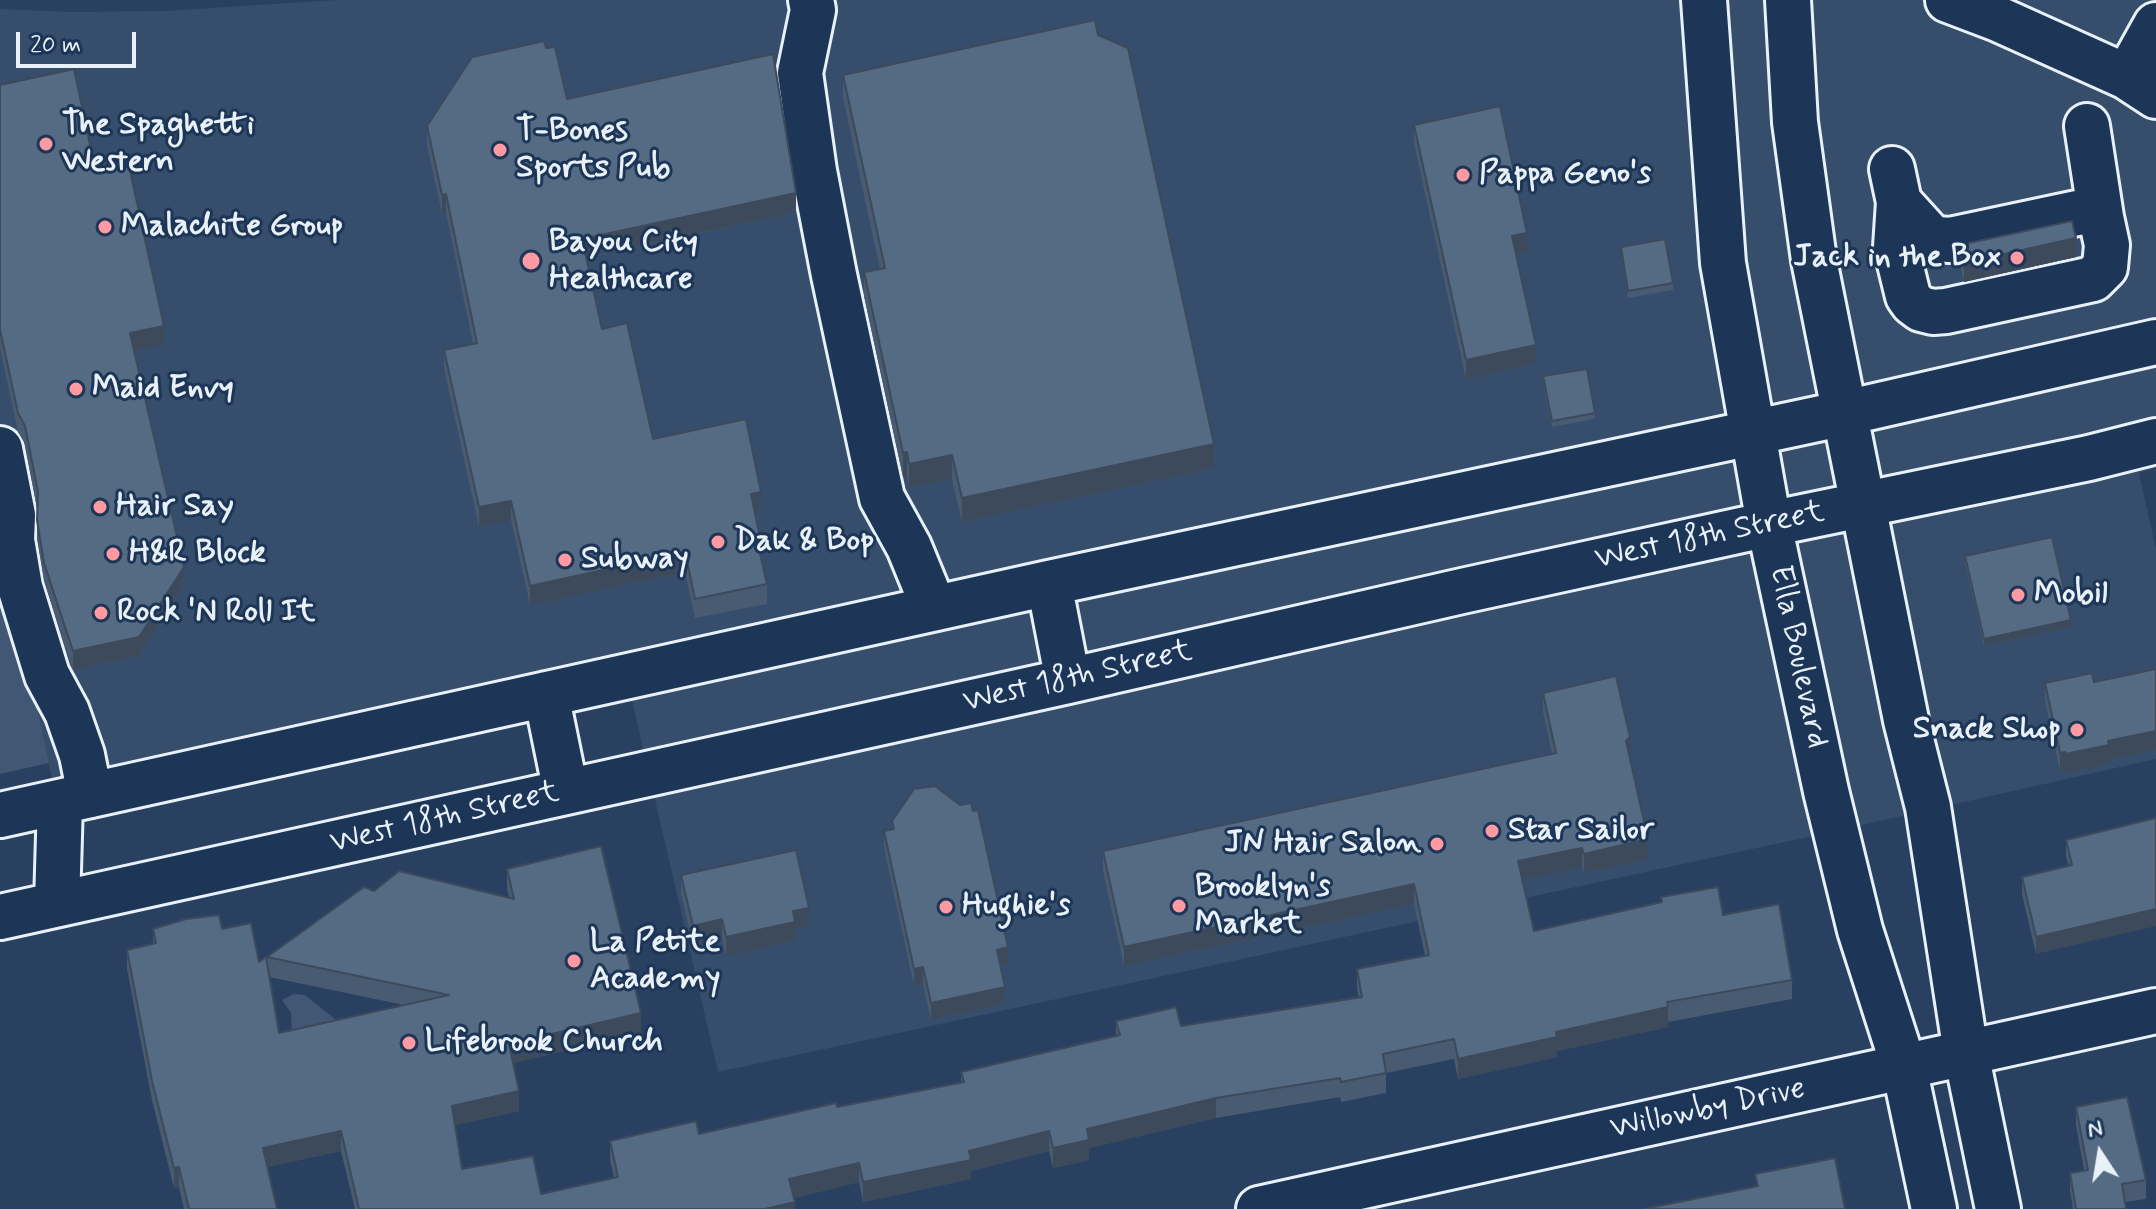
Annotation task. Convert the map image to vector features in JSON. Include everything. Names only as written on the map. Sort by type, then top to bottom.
[{"type":"main road","points":[[811,0],[813,10],[800,73],[831,260],[882,498],[909,547],[934,608]]},
{"type":"main road","name":"Ella Boulevard","points":[[1704,0],[1723,263],[1769,524],[1826,791],[1860,930],[1904,1067],[1934,1209]]},
{"type":"main road","points":[[1788,0],[1795,122],[1814,260],[1906,720],[1928,807],[1966,1053],[1998,1209]]},
{"type":"main road","points":[[1948,0],[1998,19],[2142,86],[2156,25]]},
{"type":"main road","points":[[2087,126],[2107,245],[2105,267],[2093,279],[1946,311],[1921,309],[1908,296],[1896,247],[1895,186],[1929,235],[1937,239],[1950,240],[2082,212],[2101,217]]},
{"type":"main road","points":[[1,810],[75,798],[934,608],[1845,413],[2156,342]]},
{"type":"main road","name":"West 18th Street","points":[[0,917],[1462,591],[2089,458],[2156,441]]},
{"type":"main road","points":[[0,449],[13,515],[12,540],[20,587],[47,675],[67,712],[82,755],[57,904]]},
{"type":"main road","points":[[1049,583],[1068,681]]},
{"type":"main road","points":[[546,694],[566,792]]},
{"type":"main road","name":"Willowby Drive","points":[[1259,1209],[2156,1011]]},
{"type":"shaded area","points":[[337,0],[2156,0],[2156,468],[2139,473],[2156,549],[2156,759],[718,1072],[622,657],[52,779],[0,534],[0,9],[164,11]]},
{"type":"shaded area","points":[[0,534],[49,763],[0,774]]},
{"type":"shaded area","points":[[294,994],[305,995],[356,1036],[292,1040],[291,1013],[282,1000]]},
{"type":"building","points":[[1095,20],[1098,35],[1128,48],[1214,444],[962,498],[952,455],[909,464],[907,452],[903,453],[864,272],[885,268],[843,75]]},
{"type":"building","points":[[544,41],[546,48],[555,47],[567,99],[773,54],[796,193],[582,239],[602,329],[627,323],[653,439],[746,419],[761,492],[751,494],[767,584],[695,599],[685,552],[530,586],[511,501],[479,507],[444,350],[477,343],[446,194],[442,195],[427,126],[472,57]]},
{"type":"building","points":[[74,69],[96,173],[129,166],[164,326],[130,333],[184,567],[139,637],[73,651],[44,563],[37,520],[38,492],[25,426],[18,413],[0,330],[0,85]]},
{"type":"building","points":[[1500,106],[1527,233],[1512,236],[1536,345],[1466,360],[1414,125]]},
{"type":"building","points":[[2072,221],[2076,238],[1964,263],[1960,245]]},
{"type":"building","points":[[1665,239],[1673,283],[1628,291],[1621,247]]},
{"type":"building","points":[[1587,369],[1595,413],[1552,421],[1543,376]]},
{"type":"building","name":"Mobil","points":[[2052,537],[2071,620],[1984,639],[1965,556]]},
{"type":"building","points":[[2156,669],[2156,731],[2108,741],[2109,745],[2060,753],[2045,683],[2092,673],[2094,682]]},
{"type":"building","points":[[1616,676],[1630,737],[1626,741],[1648,839],[1584,854],[1582,848],[1518,861],[1534,931],[1662,902],[1661,897],[1718,887],[1723,915],[1779,904],[1792,980],[1667,1002],[1668,1007],[1556,1032],[1557,1037],[1458,1059],[1454,1039],[1383,1054],[1386,1073],[1216,1098],[1087,1129],[1089,1140],[1053,1148],[1049,1131],[969,1151],[971,1160],[863,1182],[859,1163],[789,1179],[795,1202],[765,1209],[359,1209],[341,1131],[263,1148],[277,1209],[189,1209],[179,1167],[174,1168],[152,1081],[127,950],[156,943],[153,929],[186,919],[219,915],[222,929],[251,923],[259,962],[266,957],[279,1033],[449,995],[267,957],[364,887],[374,891],[399,871],[514,899],[507,869],[601,846],[641,1013],[509,1044],[519,1091],[452,1106],[462,1169],[533,1156],[541,1194],[618,1177],[610,1141],[696,1121],[699,1134],[836,1103],[837,1107],[964,1082],[961,1072],[1120,1035],[1116,1021],[1176,1007],[1181,1026],[1362,997],[1357,969],[1429,955],[1414,884],[1124,947],[1103,851],[1556,753],[1543,693]]},
{"type":"building","name":"Hughie's","points":[[935,786],[960,805],[971,803],[973,811],[978,810],[1008,947],[997,950],[1005,987],[931,1003],[923,967],[914,969],[884,831],[894,829],[892,821],[914,789]]},
{"type":"building","points":[[2156,818],[2156,909],[2036,937],[2022,877],[2072,865],[2066,840]]},
{"type":"building","points":[[796,850],[809,908],[793,911],[795,922],[726,937],[722,919],[693,926],[681,875]]},
{"type":"building","points":[[2127,1097],[2146,1180],[2122,1184],[2126,1209],[2076,1209],[2070,1173],[2088,1170],[2076,1107]]},
{"type":"building","points":[[1835,1158],[1845,1209],[1644,1209],[1758,1186],[1755,1174]]},
{"type":"place","name":"The Spaghetti Western","points":[[46,144]]},
{"type":"place","name":"T-Bones Sports Pub","points":[[500,150]]},
{"type":"place","name":"Pappa Geno's","points":[[1463,175]]},
{"type":"place","name":"Malachite Group","points":[[105,227]]},
{"type":"place","name":"Jack in the Box","points":[[2017,258]]},
{"type":"place","name":"Bayou City Healthcare","points":[[531,261]]},
{"type":"place","name":"Maid Envy","points":[[76,389]]},
{"type":"place","name":"Hair Say","points":[[100,507]]},
{"type":"place","name":"Dak & Bop","points":[[718,542]]},
{"type":"place","name":"H&R Block","points":[[113,554]]},
{"type":"place","name":"Subway","points":[[565,560]]},
{"type":"place","name":"Mobil","points":[[2018,595]]},
{"type":"place","name":"Rock 'N Roll It","points":[[101,613]]},
{"type":"place","name":"Snack Shop","points":[[2077,730]]},
{"type":"place","name":"Star Sailor","points":[[1492,831]]},
{"type":"place","name":"JN Hair Salon","points":[[1437,844]]},
{"type":"place","name":"Brooklyn's Market","points":[[1179,906]]},
{"type":"place","name":"Hughie's","points":[[946,907]]},
{"type":"place","name":"La Petite Academy","points":[[574,961]]},
{"type":"place","name":"Lifebrook Church","points":[[409,1043]]}]
